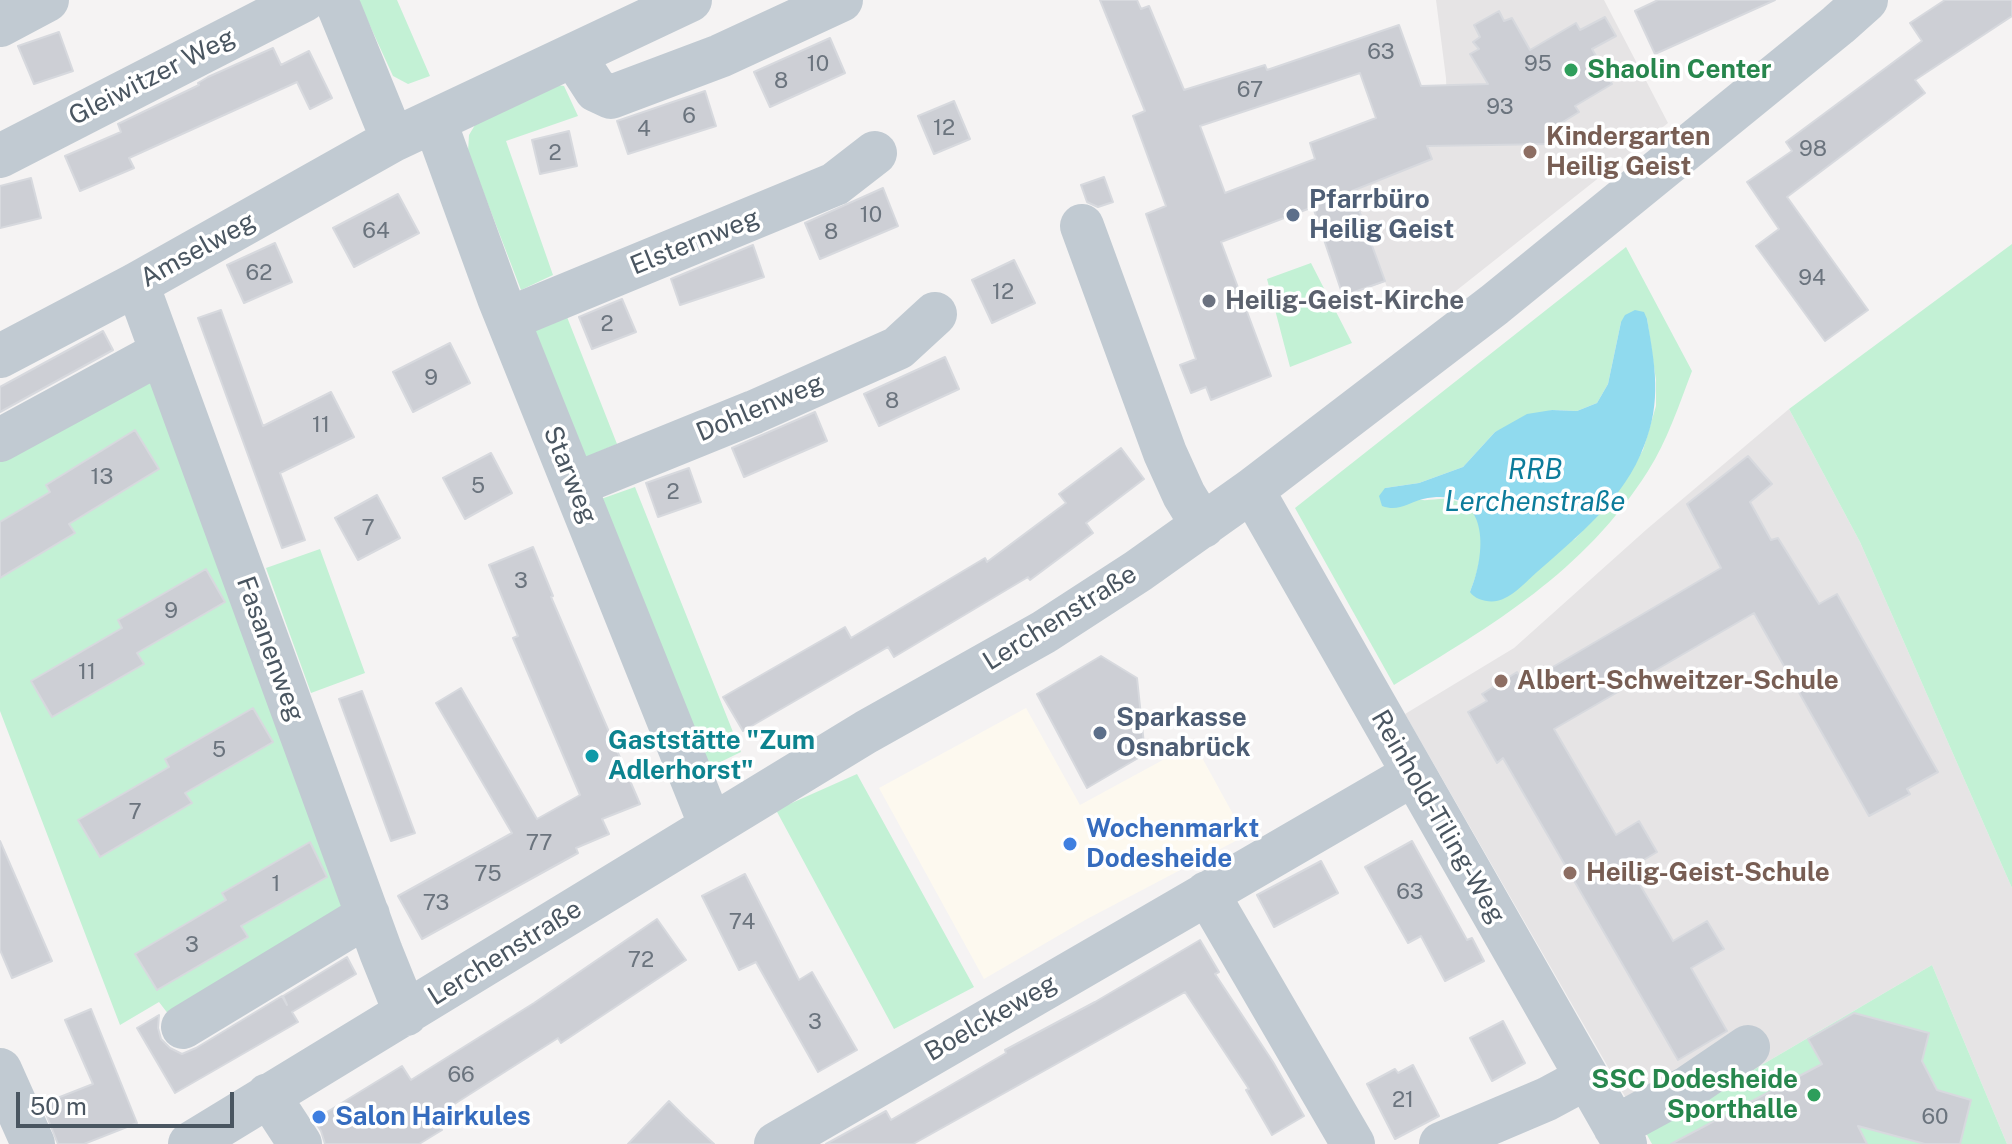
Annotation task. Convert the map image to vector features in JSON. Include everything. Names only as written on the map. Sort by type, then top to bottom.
[{"type":"street","points":[[0,25],[47,0]]},
{"type":"street","name":"Gleiwitzer Weg","points":[[0,156],[304,0]]},
{"type":"street","points":[[336,0],[393,140]]},
{"type":"street","name":"Amselweg","points":[[0,356],[137,284],[393,140],[690,0]]},
{"type":"street","points":[[574,56],[596,90],[611,97],[720,56],[841,0]]},
{"type":"street","name":"Lerchenstraße","points":[[191,1144],[866,732],[1044,632],[1203,526],[1494,305],[1840,8]]},
{"type":"street","name":"Starweg","points":[[435,122],[508,319],[711,826]]},
{"type":"street","name":"Elsternweg","points":[[508,319],[835,184],[875,153]]},
{"type":"street","points":[[1082,226],[1165,453],[1184,495],[1203,526]]},
{"type":"street","name":"Fasanenweg","points":[[137,284],[406,1014]]},
{"type":"street","name":"Dohlenweg","points":[[574,485],[754,412],[898,348],[935,314]]},
{"type":"street","points":[[0,440],[162,352]]},
{"type":"street","name":"Reinhold-Tiling-Weg","points":[[1252,490],[1620,1136]]},
{"type":"street","name":"Boelckeweg","points":[[776,1144],[1412,775]]},
{"type":"street","points":[[1207,893],[1353,1144]]},
{"type":"street","points":[[183,1027],[368,915]]},
{"type":"street","points":[[1620,1136],[1748,1047]]},
{"type":"street","points":[[0,1070],[33,1144]]},
{"type":"street","points":[[1441,1144],[1547,1099],[1586,1078]]},
{"type":"street","points":[[268,1095],[300,1144]]},
{"type":"shaded area","name":"Kindergarten Heilig Geist","points":[[1436,0],[1604,0],[1668,123],[1428,313],[1417,297],[1396,310],[1385,282],[1343,296],[1313,207],[1431,159],[1426,145],[1448,139],[1446,78]]},
{"type":"shaded area","points":[[1789,409],[1860,542],[2012,888],[2012,1144],[2007,1144],[1932,965],[1646,1133],[1405,714],[1514,648],[1647,529]]},
{"type":"shaded area","name":"Wochenmarkt Dodesheide","points":[[1026,708],[1080,805],[1194,743],[1245,836],[1087,919],[984,979],[879,788]]},
{"type":"green space","points":[[360,0],[397,0],[430,76],[408,84],[393,76]]},
{"type":"green space","points":[[551,84],[564,86],[578,116],[506,141],[553,275],[521,290],[468,152],[469,135],[475,125]]},
{"type":"green space","points":[[2012,244],[2012,888],[1860,542],[1789,409]]},
{"type":"green space","points":[[1626,247],[1692,371],[1661,448],[1623,507],[1595,539],[1534,593],[1467,640],[1394,685],[1295,508]],"holes":[[[1647,319],[1656,380],[1656,406],[1643,450],[1615,495],[1575,539],[1470,592],[1481,553],[1480,526],[1475,515],[1453,500],[1421,500],[1385,488],[1419,483],[1463,467],[1495,432],[1552,410],[1577,411],[1597,403],[1608,384],[1621,322]]]},
{"type":"green space","points":[[1311,263],[1352,343],[1290,367],[1267,279]]},
{"type":"green space","points":[[567,317],[617,444],[584,458],[531,331]]},
{"type":"green space","points":[[151,380],[352,905],[169,1015],[159,1002],[120,1025],[0,711],[0,462]]},
{"type":"green space","points":[[635,487],[741,752],[708,768],[601,499]]},
{"type":"green space","points":[[320,549],[365,673],[311,693],[266,568]]},
{"type":"green space","points":[[857,774],[974,987],[894,1029],[776,810]]},
{"type":"green space","points":[[1932,965],[2007,1144],[1652,1144],[1646,1133]]},
{"type":"water","name":"RRB Lerchenstraße","points":[[1635,310],[1644,312],[1647,319],[1655,383],[1650,430],[1636,465],[1598,515],[1516,591],[1499,601],[1476,598],[1470,592],[1480,557],[1480,540],[1472,511],[1461,502],[1445,497],[1388,508],[1382,506],[1379,496],[1385,488],[1419,483],[1463,467],[1495,432],[1527,414],[1552,410],[1577,411],[1597,403],[1608,384],[1621,322],[1625,315]]},
{"type":"building","points":[[1100,0],[1137,0],[1141,9],[1149,6],[1184,90],[1265,65],[1267,70],[1399,25],[1421,86],[1488,84],[1470,54],[1479,49],[1473,42],[1480,37],[1474,25],[1499,11],[1504,21],[1512,18],[1530,50],[1576,23],[1580,30],[1605,17],[1616,36],[1592,49],[1612,84],[1575,106],[1579,112],[1553,128],[1552,144],[1427,146],[1432,159],[1352,191],[1385,281],[1343,296],[1313,207],[1221,242],[1271,376],[1211,400],[1206,387],[1191,393],[1180,365],[1196,359],[1146,214],[1166,206],[1133,116],[1145,111]],"holes":[[[1360,73],[1376,118],[1310,143],[1315,159],[1225,193],[1200,126]]]},
{"type":"building","points":[[1658,0],[1775,0],[1655,54],[1635,11]]},
{"type":"building","points":[[1945,0],[2012,0],[2012,16],[1915,80],[1925,93],[1787,197],[1868,310],[1825,341],[1756,246],[1779,229],[1747,182],[1792,151],[1786,142],[1922,41],[1910,23]]},
{"type":"building","points":[[59,32],[73,71],[34,84],[18,46]]},
{"type":"building","points":[[830,38],[845,73],[770,107],[754,72]]},
{"type":"building","points":[[273,48],[281,65],[309,51],[332,98],[310,109],[297,82],[129,158],[134,168],[80,191],[65,156],[121,132],[118,124],[199,85],[208,77]]},
{"type":"building","points":[[705,91],[716,126],[628,154],[617,121]]},
{"type":"building","points":[[954,101],[970,139],[934,154],[918,116]]},
{"type":"building","points":[[569,131],[577,166],[540,174],[532,140]]},
{"type":"building","points":[[1104,177],[1113,202],[1098,207],[1087,202],[1081,185]]},
{"type":"building","points":[[31,178],[41,218],[0,228],[0,186]]},
{"type":"building","points":[[883,188],[898,226],[820,259],[805,223]]},
{"type":"building","points":[[398,194],[419,233],[354,267],[333,228]]},
{"type":"building","points":[[275,243],[292,282],[244,303],[227,265]]},
{"type":"building","points":[[753,245],[764,277],[680,305],[671,279]]},
{"type":"building","points":[[1014,260],[1035,303],[992,323],[972,280]]},
{"type":"building","points":[[622,299],[636,332],[592,349],[579,317]]},
{"type":"building","points":[[221,310],[263,426],[331,392],[354,437],[280,473],[305,540],[282,548],[198,318]]},
{"type":"building","points":[[103,331],[113,350],[0,412],[0,387]]},
{"type":"building","points":[[450,343],[470,383],[413,412],[393,372]]},
{"type":"building","points":[[945,357],[959,389],[879,426],[864,394]]},
{"type":"building","points":[[815,412],[827,441],[744,477],[732,448]]},
{"type":"building","points":[[135,430],[159,469],[69,524],[75,533],[0,578],[0,522],[50,492],[46,485]]},
{"type":"building","points":[[1121,448],[1144,479],[1086,523],[1093,533],[1030,580],[1028,577],[894,657],[888,647],[743,731],[723,697],[845,627],[851,638],[985,558],[987,562],[1066,503],[1059,494]]},
{"type":"building","points":[[491,453],[512,493],[465,519],[443,478]]},
{"type":"building","points":[[1748,456],[1772,484],[1750,502],[1771,540],[1778,538],[1819,604],[1837,594],[1938,772],[1907,789],[1910,794],[1869,816],[1754,613],[1554,729],[1616,835],[1639,821],[1657,852],[1630,868],[1673,941],[1707,921],[1724,949],[1691,968],[1727,1031],[1678,1060],[1503,758],[1497,763],[1468,712],[1487,701],[1482,694],[1517,672],[1524,684],[1721,568],[1687,504]]},
{"type":"building","points":[[689,468],[701,502],[658,517],[646,483]]},
{"type":"building","points":[[377,495],[400,538],[358,560],[335,518]]},
{"type":"building","points":[[533,547],[551,597],[640,804],[602,819],[609,834],[576,848],[578,853],[422,939],[398,896],[512,833],[436,703],[461,688],[537,819],[580,795],[513,638],[518,636],[489,565]]},
{"type":"building","points":[[206,569],[225,602],[137,653],[144,664],[52,717],[31,681],[122,628],[118,620]]},
{"type":"building","name":"Sparkasse Osnabrück","points":[[1101,656],[1137,678],[1145,754],[1087,788],[1037,694]]},
{"type":"building","points":[[362,691],[415,833],[391,841],[339,699]]},
{"type":"building","points":[[253,708],[273,742],[185,793],[192,803],[100,857],[78,820],[169,767],[165,759]]},
{"type":"building","points":[[0,841],[52,961],[12,978],[0,950]]},
{"type":"building","points":[[1412,841],[1467,940],[1472,938],[1484,961],[1445,981],[1421,936],[1408,943],[1365,867]]},
{"type":"building","points":[[310,842],[327,877],[241,926],[248,937],[157,990],[135,954],[226,900],[222,893]]},
{"type":"building","points":[[1321,861],[1338,893],[1274,927],[1257,895]]},
{"type":"building","points":[[745,874],[799,980],[812,972],[857,1050],[818,1072],[756,962],[739,970],[702,896]]},
{"type":"building","points":[[657,919],[686,960],[561,1043],[558,1038],[434,1117],[442,1130],[419,1144],[325,1144],[314,1120],[402,1066],[411,1080],[534,1003]]},
{"type":"building","points":[[1200,940],[1219,972],[1215,974],[1273,1062],[1304,1116],[1272,1135],[1246,1090],[1249,1089],[1185,992],[913,1144],[826,1144],[886,1111],[891,1120],[1006,1053],[1005,1050],[1095,1002]]},
{"type":"building","points":[[347,957],[356,974],[292,1012],[298,1022],[175,1093],[137,1028],[159,1015],[161,1039],[182,1054],[282,996],[287,1005],[283,996]]},
{"type":"building","points":[[91,1009],[137,1123],[84,1144],[58,1144],[42,1104],[93,1084],[65,1020]]},
{"type":"building","points":[[1854,1013],[1929,1033],[1922,1061],[1937,1090],[1971,1100],[1960,1144],[1925,1144],[1858,1126],[1867,1144],[1671,1144],[1822,1064],[1808,1039]]},
{"type":"building","points":[[1503,1021],[1525,1063],[1492,1081],[1470,1038]]},
{"type":"building","points":[[1413,1065],[1439,1116],[1395,1139],[1367,1084],[1395,1069],[1398,1073]]},
{"type":"building","points":[[669,1101],[685,1117],[714,1144],[628,1144]]},
{"type":"place","name":"Shaolin Center","points":[[1571,70]]},
{"type":"place","name":"Kindergarten Heilig Geist","points":[[1530,152]]},
{"type":"place","name":"Pfarrbüro Heilig Geist","points":[[1293,215]]},
{"type":"place","name":"Heilig-Geist-Kirche","points":[[1209,301]]},
{"type":"place","name":"Albert-Schweitzer-Schule","points":[[1501,681]]},
{"type":"place","name":"Sparkasse Osnabrück","points":[[1100,733]]},
{"type":"place","name":"Gaststätte \"Zum Adlerhorst\"","points":[[592,756]]},
{"type":"place","name":"Wochenmarkt Dodesheide","points":[[1070,844]]},
{"type":"place","name":"Heilig-Geist-Schule","points":[[1570,873]]},
{"type":"place","name":"SSC Dodesheide Sporthalle","points":[[1814,1095]]},
{"type":"place","name":"Salon Hairkules","points":[[319,1117]]}]
